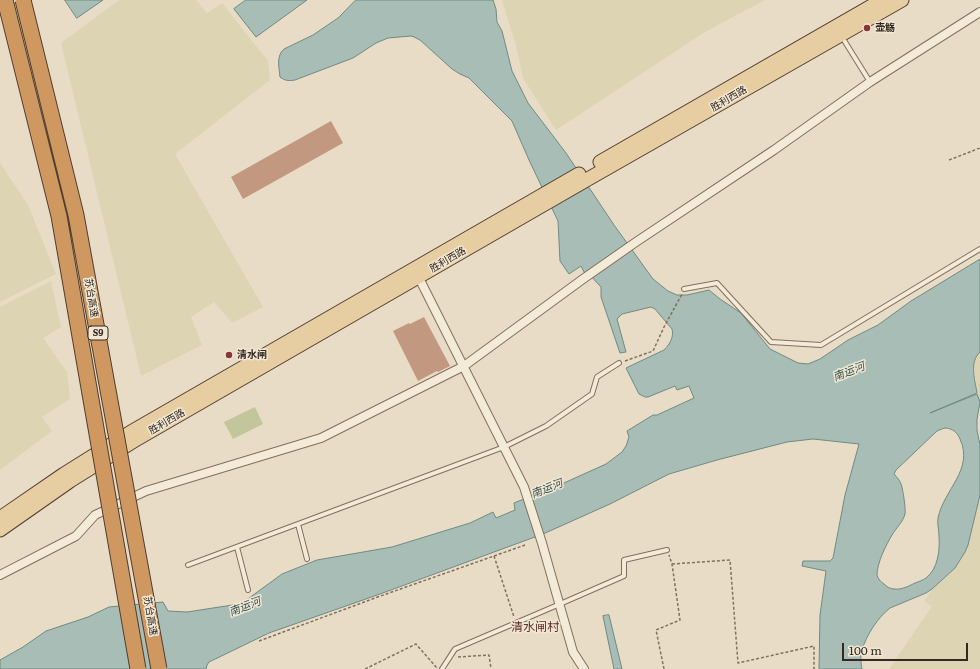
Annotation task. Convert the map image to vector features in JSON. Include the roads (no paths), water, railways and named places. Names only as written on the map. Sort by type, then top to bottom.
[{"type":"highway","name":"苏台高速","points":[[5,0],[59,216],[138,669]]},
{"type":"highway","name":"苏台高速","points":[[23,0],[76,216],[160,669]]},
{"type":"main road","name":"胜利西路","points":[[838,31],[882,0]]},
{"type":"main road","name":"胜利西路","points":[[0,518],[64,474],[125,436],[416,273],[838,31],[902,0]]},
{"type":"main road","name":"胜利西路","points":[[0,530],[70,481],[137,439],[416,273]]},
{"type":"street","points":[[0,575],[76,536],[95,515],[146,491],[321,438],[464,366],[636,242],[774,150],[870,82],[980,12]]},
{"type":"street","points":[[416,273],[524,487],[574,652],[584,669]]},
{"type":"lane","points":[[838,31],[870,82]]},
{"type":"lane","points":[[684,290],[717,283],[772,342],[821,345],[980,249]]},
{"type":"lane","points":[[188,565],[504,447],[546,426],[592,394],[597,377],[619,363]]},
{"type":"lane","points":[[298,524],[307,559]]},
{"type":"lane","points":[[237,547],[248,590]]},
{"type":"lane","points":[[442,669],[455,649],[624,576],[624,560],[667,550]]},
{"type":"water","points":[[65,0],[103,0],[77,18]]},
{"type":"water","points":[[246,0],[307,0],[256,37],[234,9]]},
{"type":"water","name":"南运河","points":[[356,0],[493,0],[496,9],[497,22],[502,31],[512,71],[528,103],[566,153],[614,225],[653,279],[668,291],[677,295],[687,295],[709,290],[741,313],[770,349],[798,363],[808,364],[820,359],[848,340],[878,325],[911,301],[980,259],[980,352],[974,366],[974,377],[977,393],[930,413],[977,394],[980,402],[977,430],[980,445],[980,495],[968,545],[955,568],[932,589],[890,608],[881,616],[866,639],[862,650],[862,669],[819,669],[820,615],[826,571],[802,566],[803,561],[830,561],[833,558],[845,495],[859,444],[813,439],[787,442],[669,474],[610,504],[543,534],[269,633],[209,662],[206,669],[0,669],[0,660],[23,647],[46,631],[88,617],[109,607],[163,602],[168,611],[187,612],[239,604],[282,574],[317,560],[392,547],[470,523],[493,512],[496,518],[515,510],[514,503],[606,464],[622,452],[626,446],[629,437],[627,431],[653,415],[657,415],[694,398],[689,386],[677,390],[675,386],[648,397],[639,394],[626,368],[664,350],[671,340],[672,329],[655,309],[651,307],[622,314],[617,319],[626,352],[620,353],[601,297],[601,287],[588,273],[585,274],[581,266],[569,274],[560,261],[558,221],[512,121],[469,78],[452,69],[420,40],[411,36],[388,38],[376,43],[353,58],[295,80],[291,81],[280,77],[279,58],[281,52],[284,49],[313,35],[338,18]],"holes":[[[946,428],[953,430],[960,439],[963,450],[963,460],[961,470],[941,508],[938,518],[939,547],[936,564],[926,578],[902,588],[890,588],[878,578],[877,570],[885,549],[892,535],[903,520],[905,514],[905,504],[901,483],[894,474],[896,470],[937,431]]]},
{"type":"water","points":[[609,615],[622,669],[614,669],[603,616]]},
{"type":"place","name":"壶觞","points":[[867,28]]},
{"type":"place","name":"清水闸","points":[[229,355]]},
{"type":"district","name":"清水闸村","points":[[535,627]]}]
